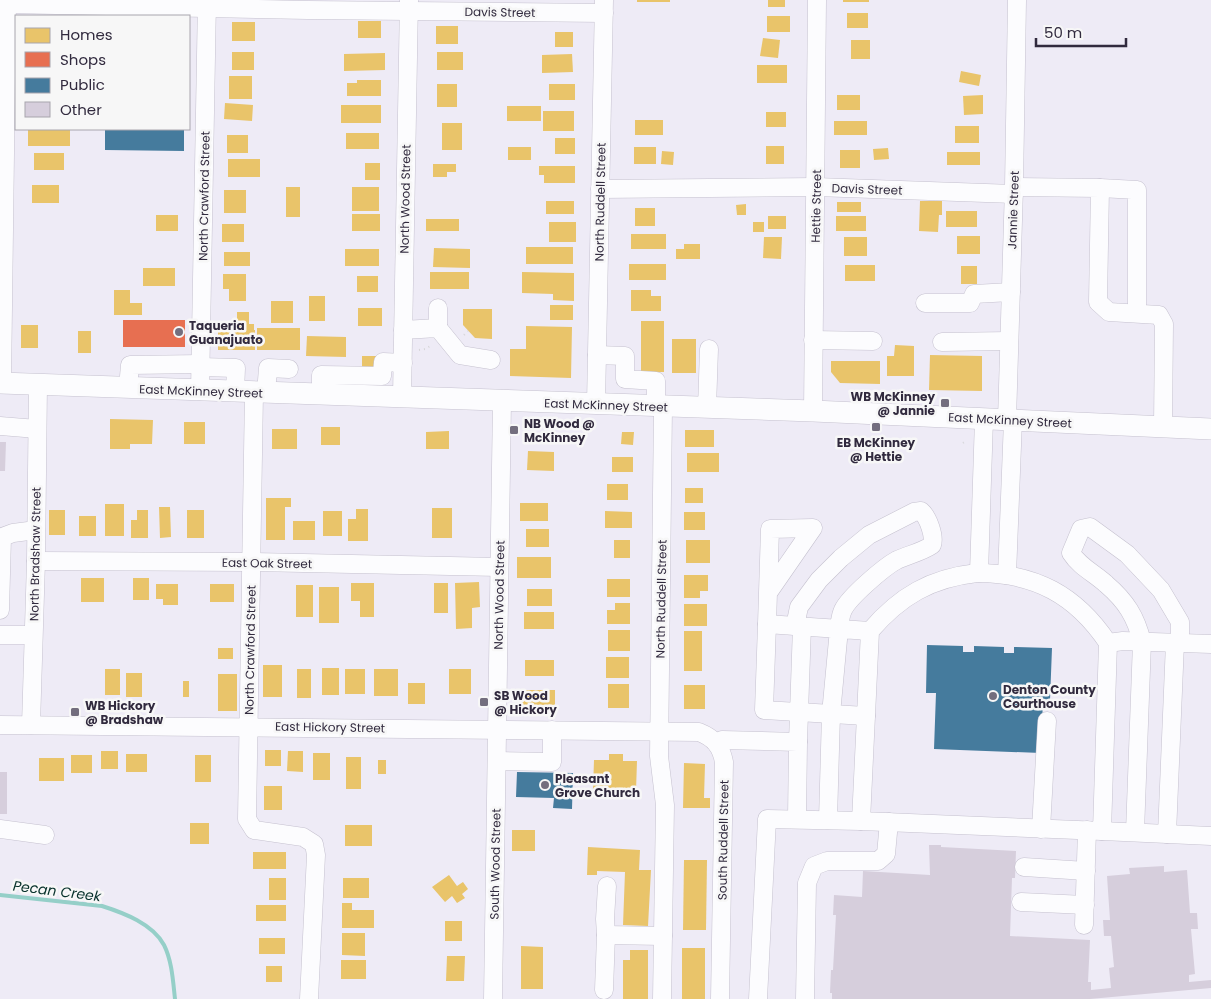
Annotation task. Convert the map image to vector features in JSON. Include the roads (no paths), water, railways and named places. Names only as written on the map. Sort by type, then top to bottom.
[{"type":"main road","name":"East McKinney Street","points":[[1,383],[321,395],[375,386],[402,398],[814,412],[1211,429]]},
{"type":"street","name":"Hettie Street","points":[[814,412],[813,340],[817,0]]},
{"type":"street","name":"Jannie Street","points":[[1007,575],[1010,420],[1009,341],[1018,0]]},
{"type":"street","name":"Davis Street","points":[[6,2],[604,7]]},
{"type":"street","points":[[1,383],[6,2]]},
{"type":"street","name":"North Crawford Street","points":[[200,391],[207,4]]},
{"type":"street","name":"North Wood Street","points":[[402,398],[409,5]]},
{"type":"street","name":"North Ruddell Street","points":[[596,404],[604,7]]},
{"type":"street","name":"Davis Street","points":[[600,189],[816,187],[1014,190],[1100,188],[1137,190],[1137,313]]},
{"type":"street","points":[[1100,188],[1098,302],[1109,312],[1159,315],[1164,324],[1163,426]]},
{"type":"street","points":[[925,303],[970,303],[974,294],[1011,292]]},
{"type":"street","points":[[437,336],[438,308]]},
{"type":"street","points":[[404,330],[437,336],[460,355],[491,360]]},
{"type":"street","points":[[813,340],[873,340]]},
{"type":"street","points":[[942,342],[1009,341]]},
{"type":"street","points":[[707,408],[709,349]]},
{"type":"street","name":"North Ruddell Street","points":[[597,355],[625,356],[625,379],[656,381],[660,407],[659,756],[665,805],[662,999]]},
{"type":"street","points":[[375,386],[382,376],[383,362],[403,363]]},
{"type":"street","points":[[128,388],[130,365],[201,365],[236,368],[252,393],[268,368],[289,369]]},
{"type":"street","name":"North Bradshaw Street","points":[[31,725],[36,561],[38,384]]},
{"type":"street","name":"North Crawford Street","points":[[252,393],[247,819],[254,830],[303,837],[314,844],[316,854],[309,999]]},
{"type":"street","name":"North Wood Street","points":[[497,729],[502,401]]},
{"type":"street","points":[[979,573],[984,419]]},
{"type":"street","points":[[0,426],[37,429]]},
{"type":"street","points":[[796,819],[800,712],[799,607],[819,580],[840,558],[868,535],[914,512],[923,512],[933,539],[932,545],[893,563],[870,582],[844,608],[839,629],[831,714],[828,820]]},
{"type":"street","points":[[1135,832],[1142,642],[1138,625],[1130,609],[1106,584],[1077,562],[1071,553],[1081,529],[1090,528],[1127,554],[1162,590],[1180,622],[1177,643],[1167,834]]},
{"type":"street","points":[[0,610],[2,538],[13,533],[36,530]]},
{"type":"street","name":"East Oak Street","points":[[36,561],[251,562],[499,567]]},
{"type":"street","points":[[861,821],[870,632],[891,608],[917,590],[946,578],[979,573],[1007,575],[1038,583],[1066,598],[1090,618],[1108,643],[1094,831],[1086,870],[1084,925]]},
{"type":"street","points":[[768,593],[764,710],[866,716]]},
{"type":"street","points":[[767,624],[870,632]]},
{"type":"street","points":[[0,635],[33,635]]},
{"type":"street","points":[[1108,643],[1211,644]]},
{"type":"street","points":[[1041,829],[1047,720]]},
{"type":"street","name":"East Hickory Street","points":[[0,725],[660,730]]},
{"type":"street","name":"South Wood Street","points":[[493,999],[497,729]]},
{"type":"street","points":[[497,762],[552,762],[552,730]]},
{"type":"street","points":[[660,730],[698,732],[716,742],[722,740],[798,742]]},
{"type":"street","name":"South Ruddell Street","points":[[716,742],[722,752],[724,762],[720,999]]},
{"type":"street","points":[[758,999],[767,819],[889,822],[1211,836]]},
{"type":"street","points":[[804,999],[808,883],[814,866],[827,861],[878,861],[886,854],[889,822]]},
{"type":"street","points":[[0,829],[45,835]]},
{"type":"street","points":[[1024,867],[1086,870]]},
{"type":"street","points":[[604,990],[607,886]]},
{"type":"street","points":[[1021,902],[1085,905]]},
{"type":"street","points":[[606,935],[663,936]]},
{"type":"waterway","name":"Pecan Creek","points":[[0,895],[102,906],[137,920],[153,931],[167,951],[175,999]]},
{"type":"place","name":"Taqueria Guanajuato","points":[[179,332]]},
{"type":"place","name":"WB McKinney @ Jannie","points":[[945,403]]},
{"type":"place","name":"EB McKinney @ Hettie","points":[[876,427]]},
{"type":"place","name":"NB Wood @ McKinney","points":[[514,430]]},
{"type":"place","name":"Denton County Courthouse","points":[[993,696]]},
{"type":"place","name":"SB Wood @ Hickory","points":[[484,702]]},
{"type":"place","name":"WB Hickory @ Bradshaw","points":[[75,712]]},
{"type":"place","name":"Pleasant Grove Church","points":[[545,785]]}]
